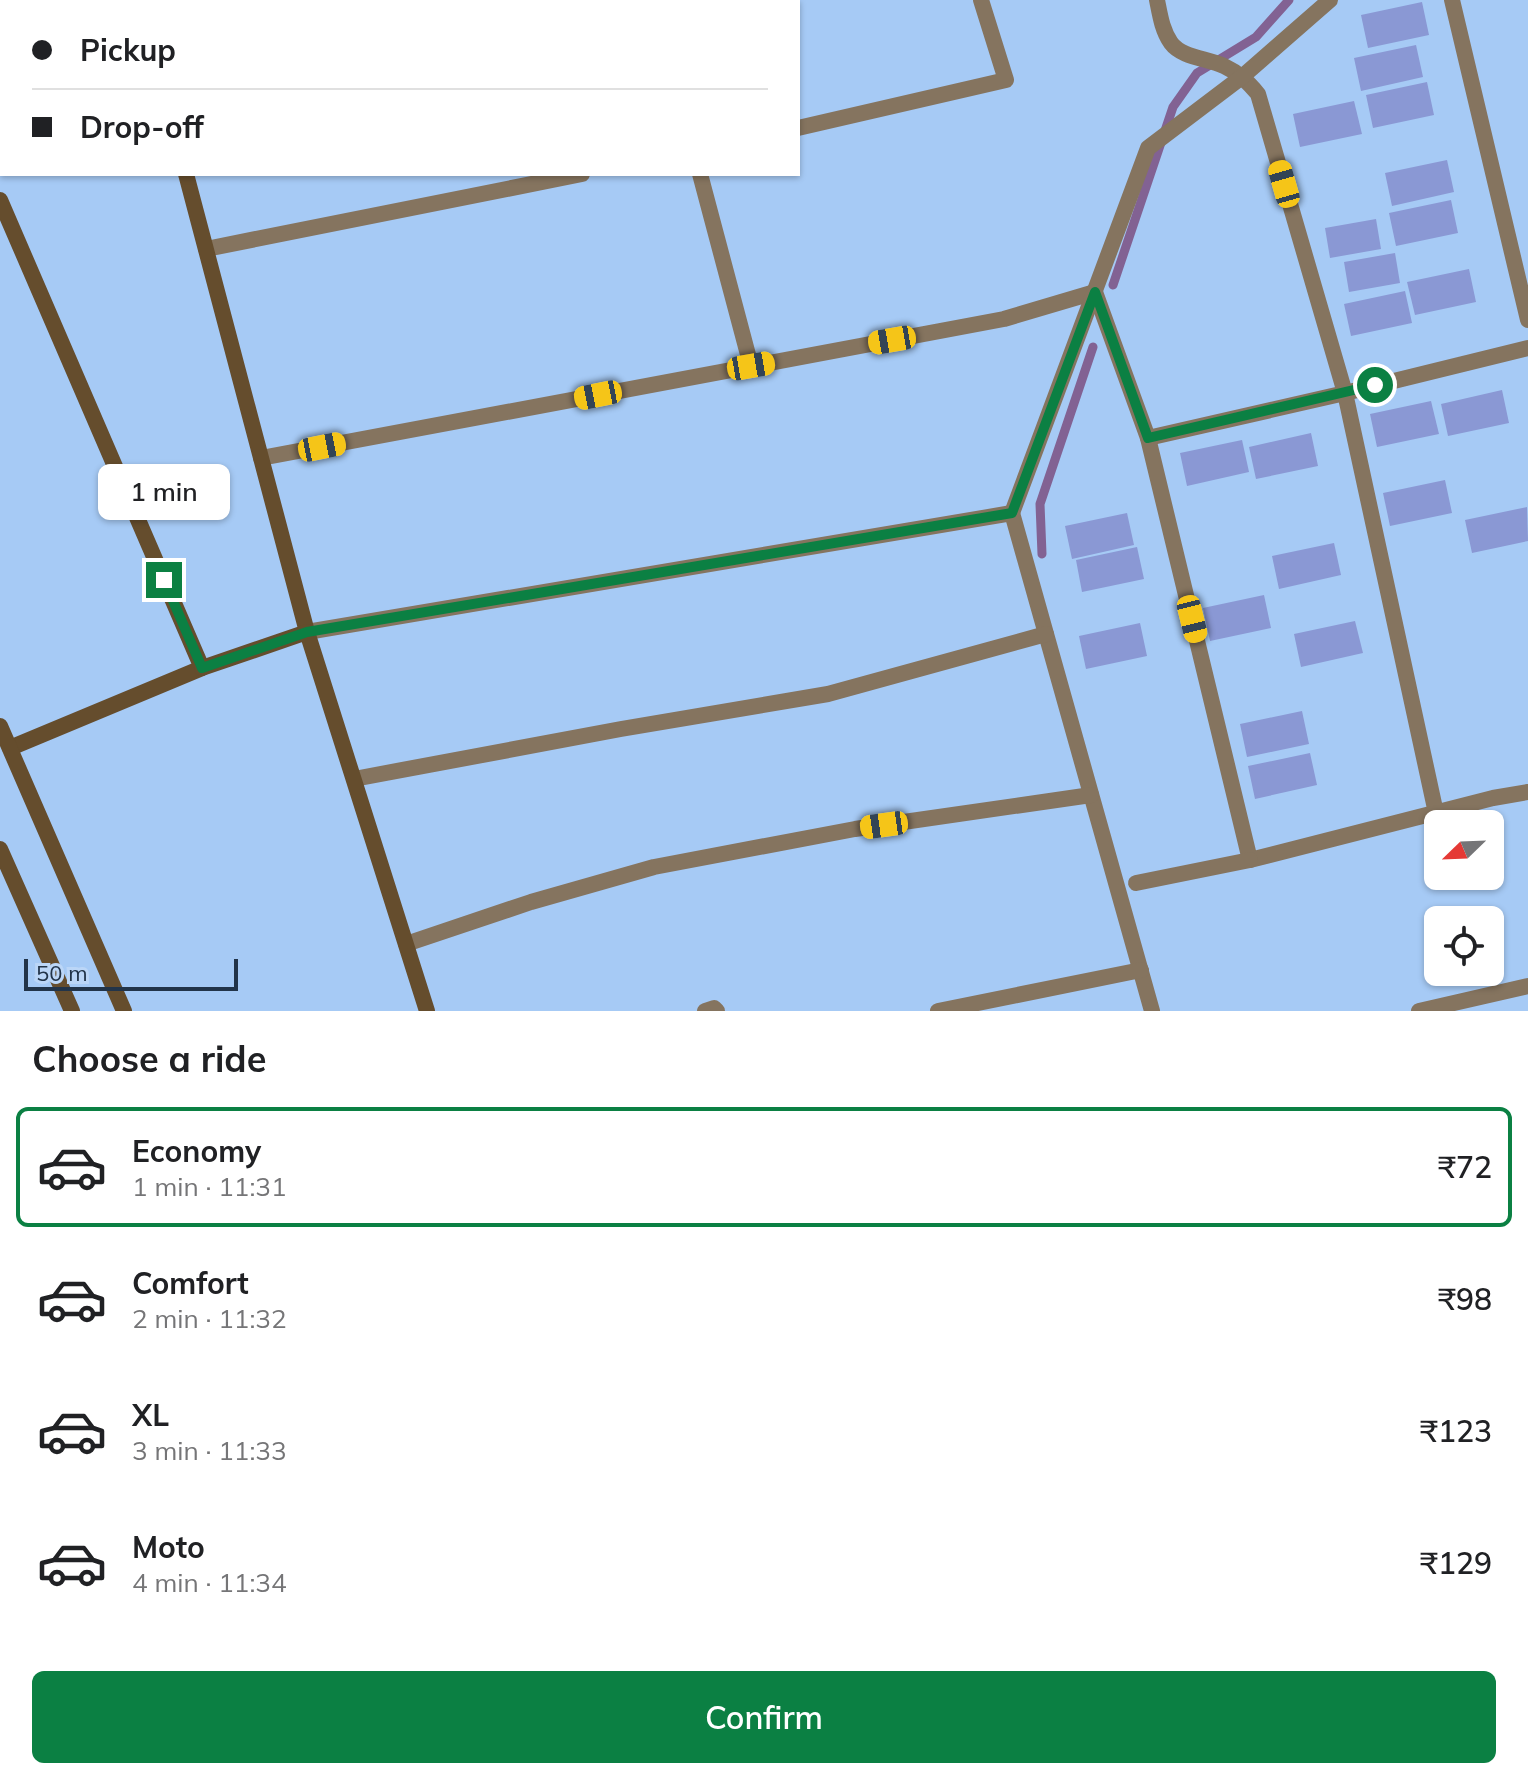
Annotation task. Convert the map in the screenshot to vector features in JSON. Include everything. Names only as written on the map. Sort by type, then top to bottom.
[{"type":"street","points":[[800,128],[1006,80],[981,0]]},
{"type":"street","points":[[1157,0],[1164,30],[1173,46],[1243,76],[1258,94],[1345,393],[1435,810]]},
{"type":"street","points":[[1152,1011],[1012,513],[1148,148],[1243,76],[1330,0]]},
{"type":"street","points":[[1452,0],[1528,320]]},
{"type":"street","points":[[187,176],[307,632],[427,1011]]},
{"type":"street","points":[[206,249],[572,176]]},
{"type":"street","points":[[701,176],[751,366]]},
{"type":"street","points":[[0,200],[202,668]]},
{"type":"street","points":[[261,458],[1004,319],[1095,292]]},
{"type":"street","points":[[1095,292],[1148,438],[1250,860]]},
{"type":"street","points":[[1148,438],[1528,348]]},
{"type":"street","points":[[10,748],[202,668],[307,632],[1012,513]]},
{"type":"street","points":[[354,779],[828,694],[1046,634]]},
{"type":"street","points":[[0,726],[124,1011]]},
{"type":"street","points":[[1447,810],[1528,792]]},
{"type":"street","points":[[406,944],[531,902],[654,867],[855,829],[1091,795]]},
{"type":"street","points":[[1136,883],[1250,860],[1424,816]]},
{"type":"street","points":[[0,849],[72,1011]]},
{"type":"street","points":[[938,1011],[1141,970]]},
{"type":"street","points":[[1419,1011],[1528,986]]},
{"type":"street","points":[[705,1011],[714,1008],[717,1011]]},
{"type":"building","points":[[1422,2],[1429,35],[1368,48],[1361,15]]},
{"type":"building","points":[[1416,45],[1423,77],[1361,91],[1354,58]]},
{"type":"building","points":[[1427,82],[1434,115],[1373,128],[1366,95]]},
{"type":"building","points":[[1354,101],[1362,134],[1300,147],[1293,114]]},
{"type":"building","points":[[1447,160],[1454,192],[1392,206],[1385,173]]},
{"type":"building","points":[[1451,200],[1458,233],[1396,246],[1389,213]]},
{"type":"building","points":[[1376,219],[1381,249],[1330,258],[1325,228]]},
{"type":"building","points":[[1395,253],[1400,283],[1349,292],[1344,262]]},
{"type":"building","points":[[1469,269],[1476,302],[1415,315],[1407,282]]},
{"type":"building","points":[[1405,291],[1412,323],[1351,336],[1344,304]]},
{"type":"building","points":[[1502,390],[1509,423],[1448,436],[1441,404]]},
{"type":"building","points":[[1431,401],[1439,434],[1377,447],[1370,414]]},
{"type":"building","points":[[1311,433],[1318,466],[1256,479],[1249,447]]},
{"type":"building","points":[[1242,440],[1249,472],[1187,486],[1180,453]]},
{"type":"building","points":[[1445,480],[1452,513],[1390,526],[1383,493]]},
{"type":"building","points":[[1527,507],[1528,541],[1472,553],[1465,520]]},
{"type":"building","points":[[1127,513],[1134,545],[1072,559],[1065,526]]},
{"type":"building","points":[[1334,543],[1341,575],[1279,589],[1272,556]]},
{"type":"building","points":[[1137,547],[1144,579],[1082,592],[1076,560]]},
{"type":"building","points":[[1264,595],[1271,628],[1210,641],[1203,608]]},
{"type":"building","points":[[1355,621],[1363,653],[1301,667],[1294,634]]},
{"type":"building","points":[[1140,623],[1147,656],[1086,669],[1079,636]]},
{"type":"building","points":[[1302,711],[1309,744],[1247,757],[1240,724]]},
{"type":"building","points":[[1310,753],[1317,785],[1255,799],[1248,766]]},
{"type":"waterway","points":[[1113,285],[1173,107],[1197,73],[1256,37],[1289,0]]},
{"type":"waterway","points":[[1042,554],[1040,504],[1093,347]]},
{"type":"route","points":[[164,580],[202,668],[307,632],[1012,513],[1095,292],[1148,438],[1375,385]]}]
